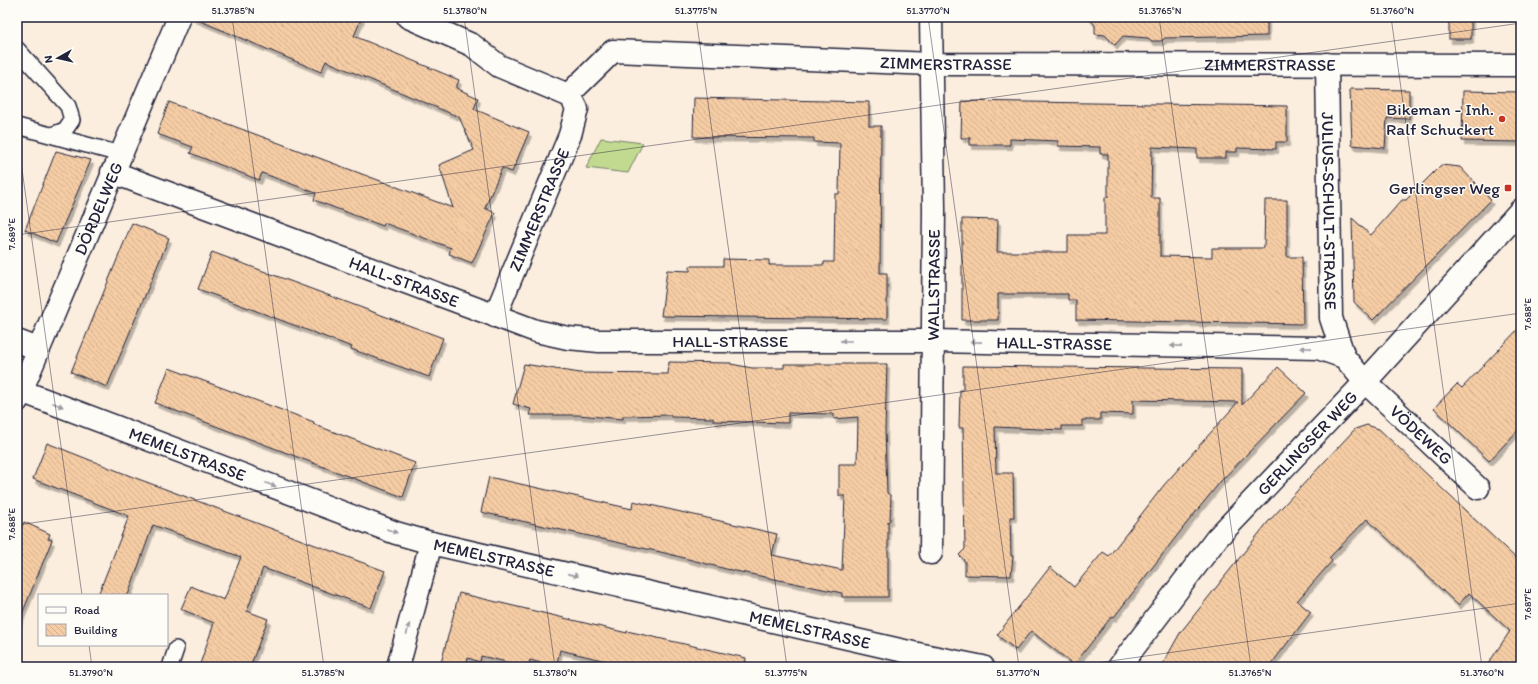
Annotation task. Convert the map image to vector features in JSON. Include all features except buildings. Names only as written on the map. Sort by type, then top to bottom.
[{"type":"street","name":"DÖRDELWEG","points":[[19,396],[116,163],[179,17]]},
{"type":"street","name":"ZIMMERSTRASSE","points":[[408,17],[472,45],[499,66],[568,95],[612,51],[932,64],[1521,65]]},
{"type":"street","name":"WALLSTRASSE","points":[[931,17],[934,209],[931,553]]},
{"type":"street","name":"JULIUS-SCHULT-STRASSE","points":[[1327,64],[1331,318],[1344,357]]},
{"type":"street","name":"ZIMMERSTRASSE","points":[[496,316],[570,135],[577,109],[574,103]]},
{"type":"street","name":"HALL-STRASSE","points":[[116,163],[496,316],[536,331],[568,338],[599,341],[932,341],[1318,348],[1344,357]]},
{"type":"street","name":"GERLINGSER WEG","points":[[1119,667],[1217,538],[1365,382],[1521,210]]},
{"type":"street","points":[[17,341],[38,349]]},
{"type":"street","points":[[1344,357],[1365,382]]},
{"type":"street","name":"VÖDEWEG","points":[[1365,382],[1478,488]]},
{"type":"street","name":"MEMELSTRASSE","points":[[19,396],[396,533],[431,543],[913,653],[983,667]]},
{"type":"street","points":[[398,667],[431,543]]},
{"type":"lane","points":[[17,49],[68,106],[72,120],[65,130],[52,135]]},
{"type":"lane","points":[[17,126],[52,135],[116,163]]},
{"type":"lane","points":[[170,667],[176,649]]},
{"type":"green space","points":[[601,138],[643,143],[628,173],[586,168]]},
{"type":"place","name":"Bikeman - Inh. Ralf Schuckert","points":[[1502,119]]},
{"type":"place","name":"Gerlingser Weg","points":[[1508,188]]}]
